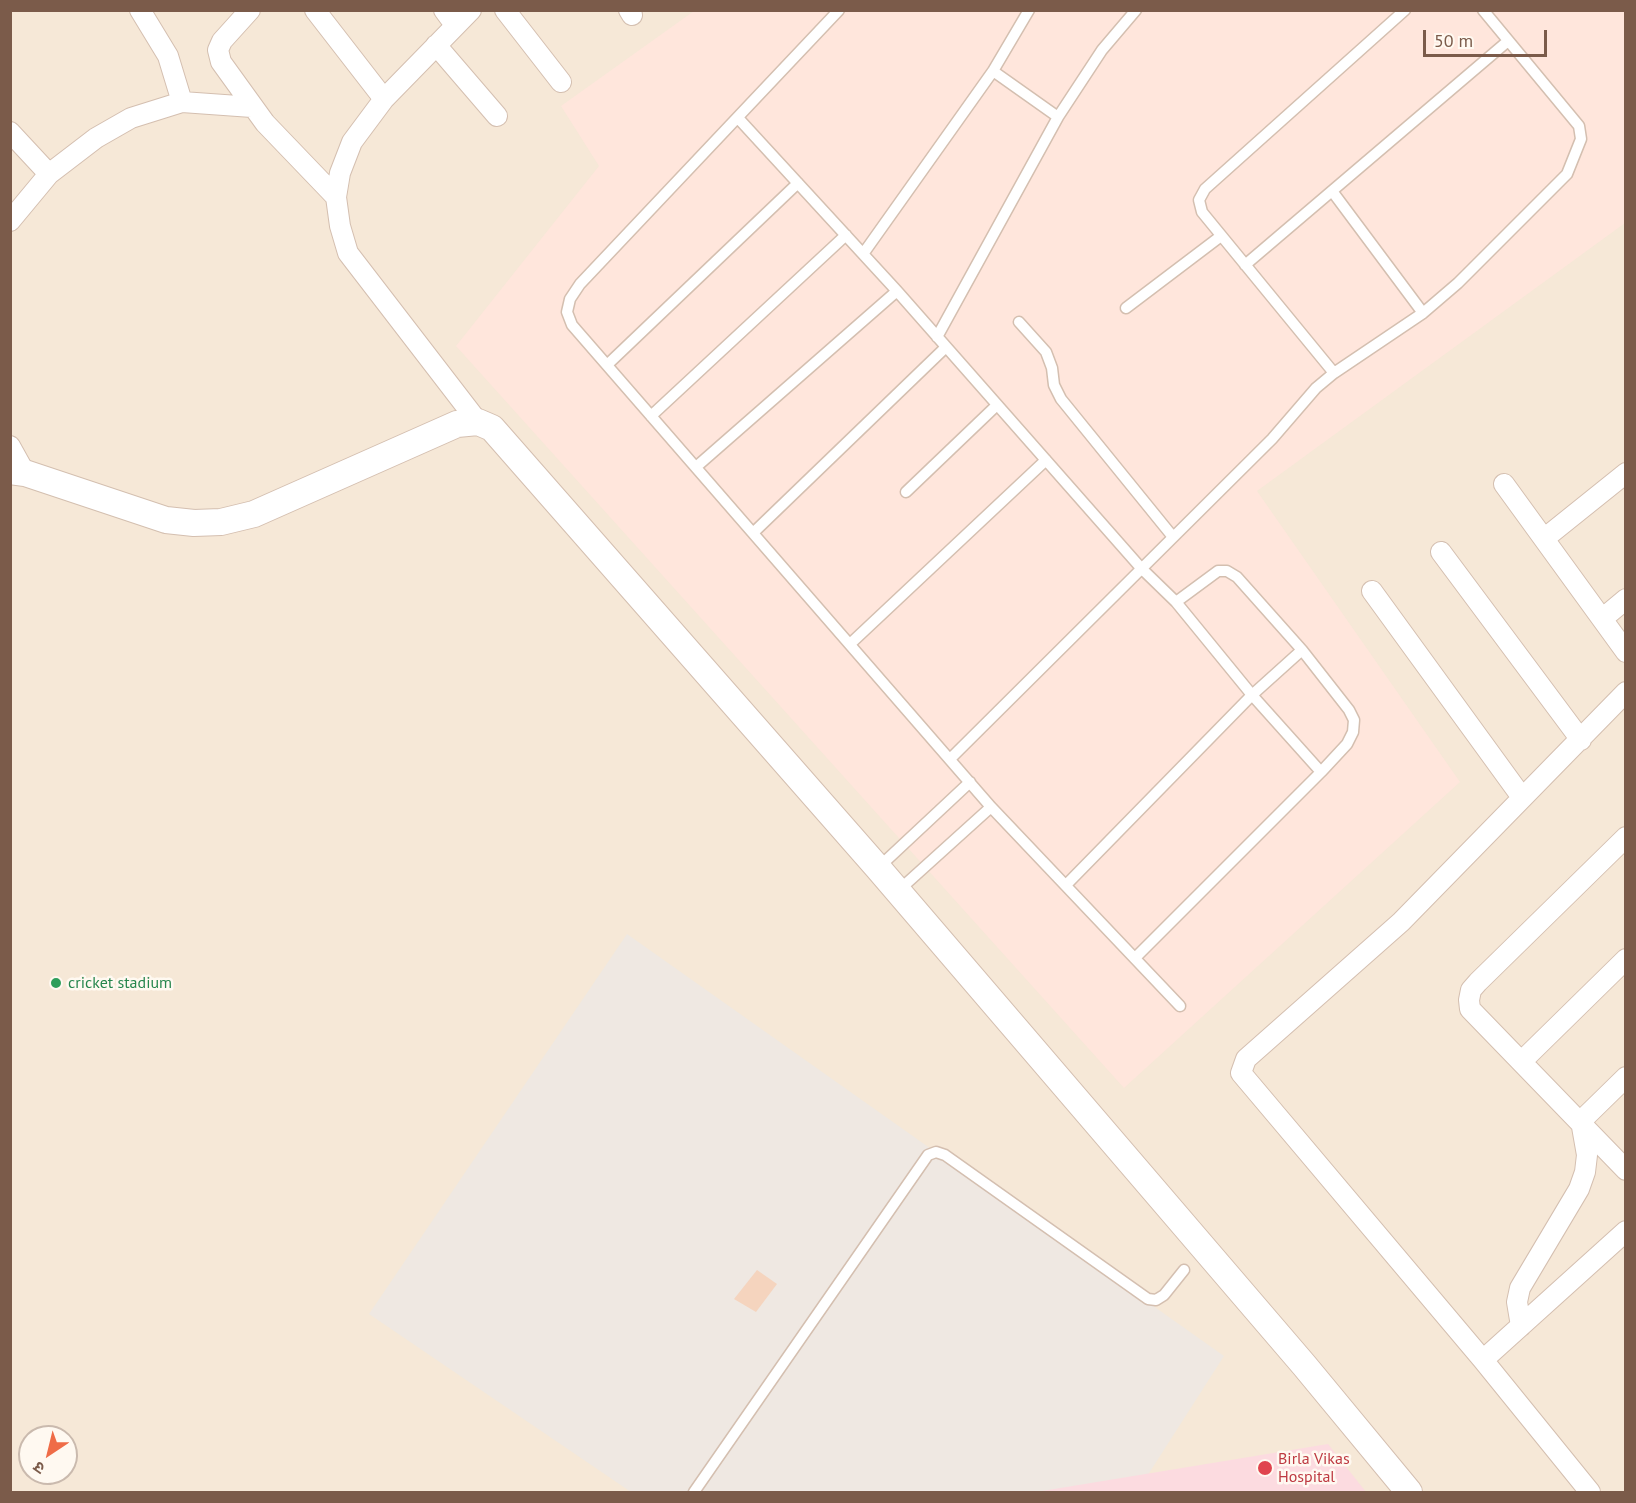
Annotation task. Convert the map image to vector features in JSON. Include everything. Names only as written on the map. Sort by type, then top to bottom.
[{"type":"street","points":[[140,10],[168,56],[182,102]]},
{"type":"street","points":[[250,10],[222,41],[218,50],[221,62],[252,108],[301,163],[336,197]]},
{"type":"street","points":[[315,10],[384,99]]},
{"type":"street","points":[[471,10],[450,18],[436,45],[384,99],[352,142],[340,173],[336,197],[340,226],[348,253],[478,422],[492,429],[878,868],[1304,1365],[1409,1492]]},
{"type":"street","points":[[505,10],[561,82]]},
{"type":"street","points":[[436,45],[496,116]]},
{"type":"street","points":[[10,221],[49,174],[96,138],[131,118],[182,102],[252,108]]},
{"type":"street","points":[[10,132],[49,174]]},
{"type":"street","points":[[10,447],[18,472],[166,520],[194,523],[221,522],[254,514],[457,424],[478,422]]},
{"type":"street","points":[[1545,538],[1626,473]]},
{"type":"street","points":[[1504,484],[1626,652]]},
{"type":"street","points":[[1441,552],[1581,740]]},
{"type":"street","points":[[1372,591],[1521,796]]},
{"type":"street","points":[[1602,619],[1626,599]]},
{"type":"street","points":[[1590,1492],[1483,1360],[1241,1073],[1246,1059],[1401,922],[1521,796],[1581,740],[1626,693]]},
{"type":"street","points":[[1626,837],[1471,990],[1468,1000],[1470,1009],[1626,1170]]},
{"type":"street","points":[[1522,1061],[1626,959]]},
{"type":"street","points":[[1581,1121],[1626,1077]]},
{"type":"street","points":[[1521,1326],[1517,1302],[1520,1287],[1579,1189],[1585,1172],[1587,1155],[1581,1121]]},
{"type":"street","points":[[1483,1360],[1626,1231]]},
{"type":"lane","points":[[839,10],[580,284],[570,298],[567,312],[572,325],[991,807],[1180,1006]]},
{"type":"lane","points":[[863,254],[993,71],[1029,10]]},
{"type":"lane","points":[[937,337],[1058,117],[1102,50],[1136,10]]},
{"type":"lane","points":[[1334,373],[1202,212],[1199,200],[1205,189],[1405,10]]},
{"type":"lane","points":[[950,759],[1272,439],[1334,373],[1423,313],[1488,256],[1567,174],[1581,140],[1580,126],[1483,10]]},
{"type":"lane","points":[[1245,265],[1508,41]]},
{"type":"lane","points":[[993,71],[1058,117]]},
{"type":"lane","points":[[738,118],[897,291],[1141,568],[1176,602],[1252,695],[1321,771]]},
{"type":"lane","points":[[607,365],[798,183]]},
{"type":"lane","points":[[1332,191],[1423,313]]},
{"type":"lane","points":[[651,416],[846,235]]},
{"type":"lane","points":[[1126,308],[1221,236]]},
{"type":"lane","points":[[696,467],[897,291]]},
{"type":"lane","points":[[1019,322],[1046,352],[1052,368],[1054,385],[1061,399],[1173,537]]},
{"type":"lane","points":[[753,533],[946,347]]},
{"type":"lane","points":[[906,492],[997,405]]},
{"type":"lane","points":[[850,644],[1046,460]]},
{"type":"lane","points":[[1135,958],[1347,744],[1354,720],[1302,650],[1237,577],[1227,571],[1218,571],[1176,602]]},
{"type":"lane","points":[[1066,885],[1252,695],[1302,650]]},
{"type":"lane","points":[[878,868],[970,782]]},
{"type":"lane","points":[[898,891],[991,807]]},
{"type":"lane","points":[[694,1492],[928,1155],[936,1152],[945,1155],[1148,1299],[1156,1299],[1164,1295],[1184,1270]]},
{"type":"shaded area","points":[[10,11],[1625,11],[1625,1492],[11,1492]]},
{"type":"shaded area","points":[[694,11],[1625,11],[1625,223],[1257,491],[1460,782],[1124,1088],[456,346],[599,166],[561,106]]},
{"type":"shaded area","points":[[627,934],[1224,1356],[1144,1481],[1067,1492],[631,1492],[369,1314]]},
{"type":"shaded area","name":"Birla Vikas Hospital","points":[[1328,1444],[1366,1492],[1036,1492]]},
{"type":"building","points":[[757,1270],[777,1284],[756,1312],[734,1299]]},
{"type":"place","name":"cricket stadium","points":[[56,983]]},
{"type":"place","name":"Birla Vikas Hospital","points":[[1265,1468]]}]
